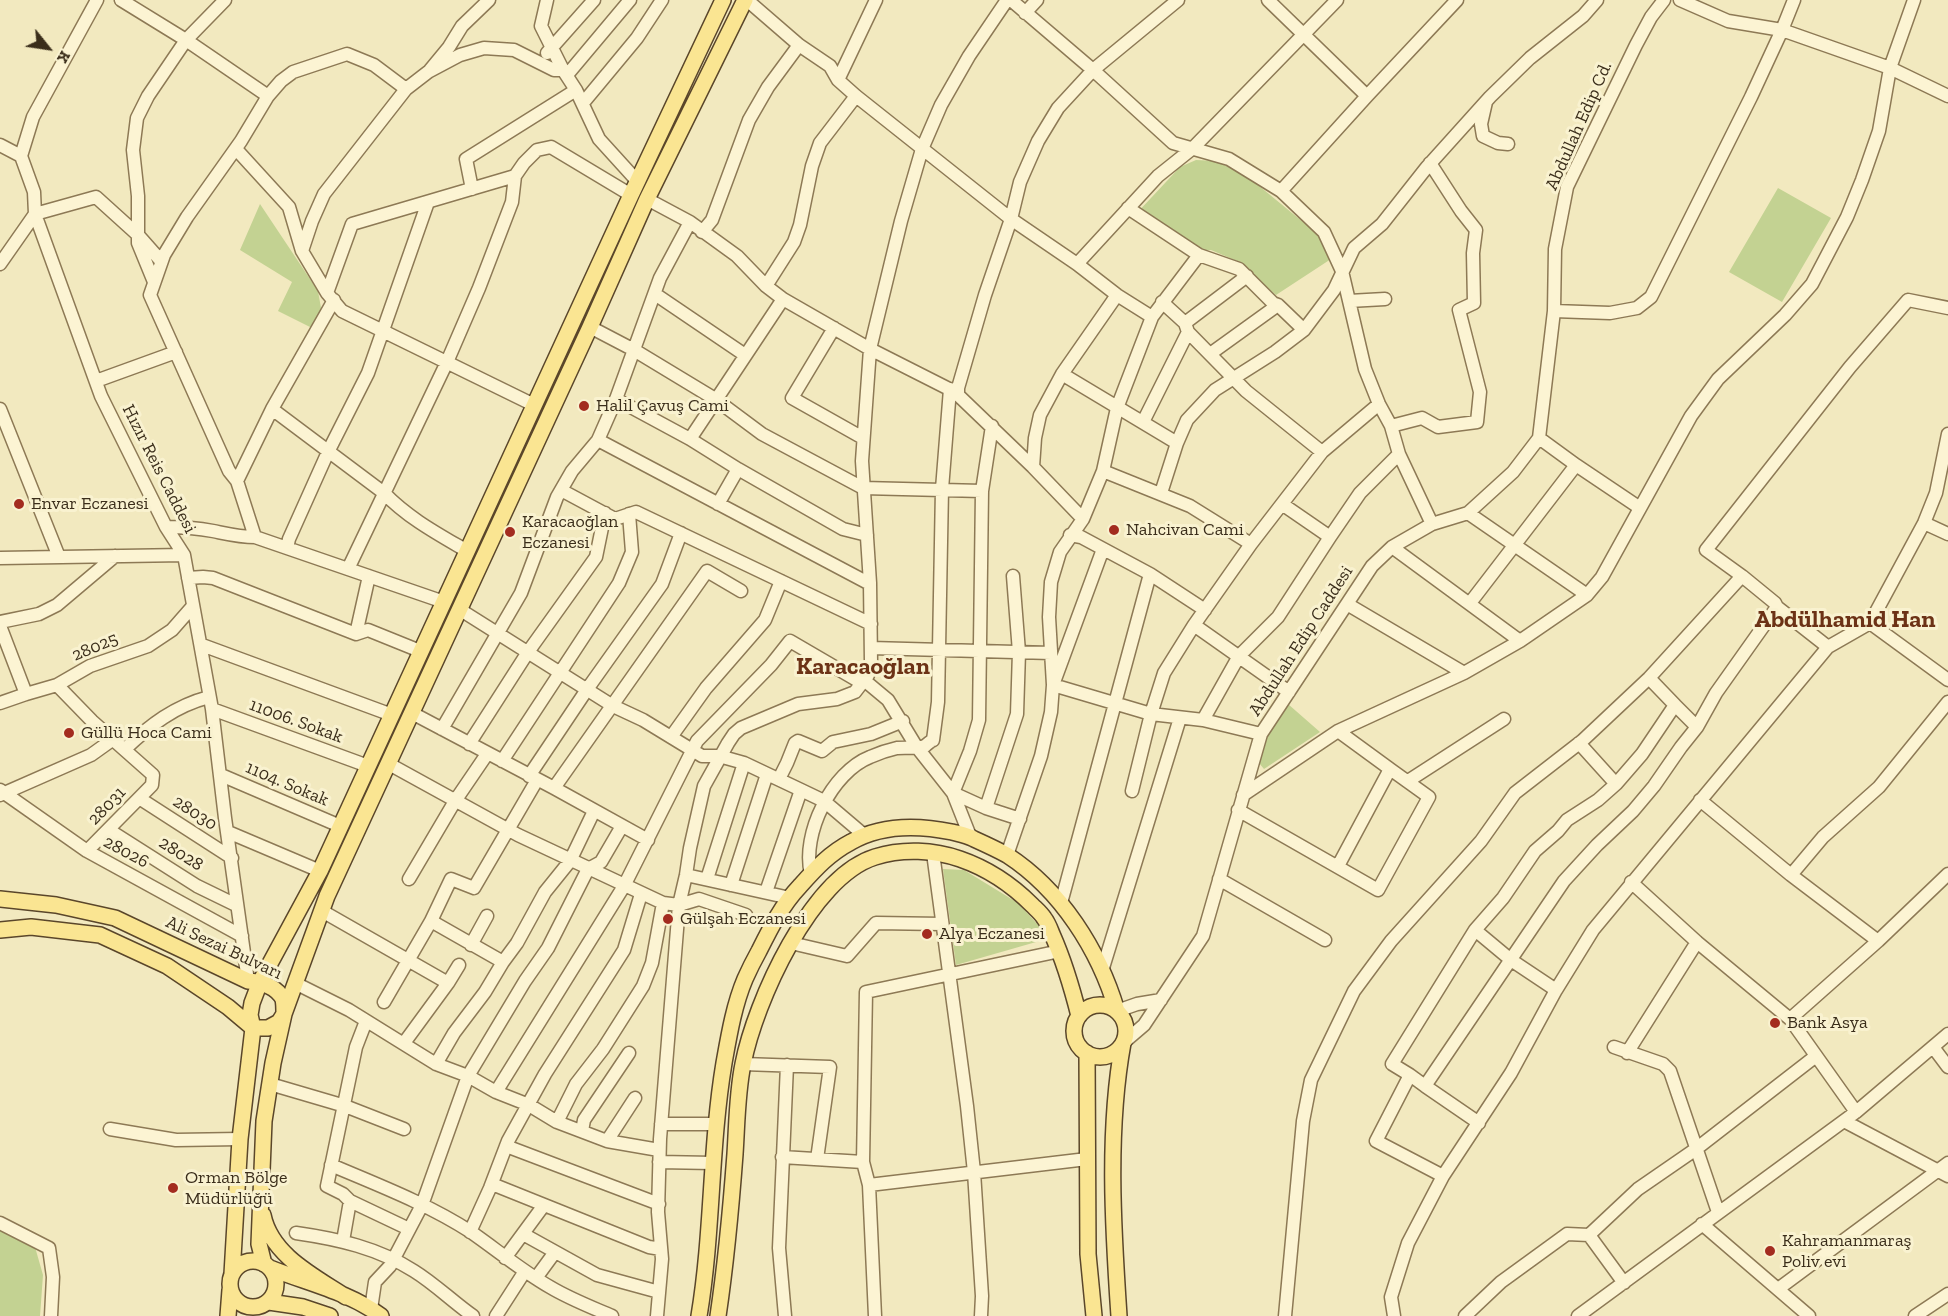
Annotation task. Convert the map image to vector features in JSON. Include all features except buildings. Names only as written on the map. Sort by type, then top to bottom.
[{"type":"main road","points":[[228,1316],[240,1139],[253,1028],[250,1015],[254,982],[320,871],[634,188],[723,0]]},
{"type":"main road","points":[[0,930],[32,927],[100,935],[167,966],[228,1007],[253,1028],[268,1028],[279,1022],[297,984],[327,896],[647,199],[746,0]]},
{"type":"main road","points":[[699,1316],[709,1230],[718,1100],[729,1034],[744,981],[772,923],[790,897],[823,860],[864,835],[894,827],[931,828],[970,836],[1007,855],[1038,880],[1061,903],[1102,970],[1125,1026],[1117,1076],[1113,1209],[1119,1316]]},
{"type":"main road","points":[[718,1316],[725,1272],[743,1064],[760,1006],[790,943],[804,920],[829,889],[852,870],[874,857],[907,851],[950,856],[976,865],[1014,887],[1044,918],[1060,951],[1079,1016]]},
{"type":"main road","name":"Ali Sezai Bulvarı","points":[[0,899],[56,904],[115,918],[254,982],[273,988],[283,1000],[284,1014]]},
{"type":"main road","points":[[1117,1011],[1101,1005],[1085,1010],[1075,1024],[1076,1040],[1087,1053],[1103,1057],[1118,1049],[1123,1042]]},
{"type":"main road","points":[[263,1308],[274,1296],[276,1288],[274,1274],[267,1266],[259,1244],[264,1121],[273,1063],[284,1014]]},
{"type":"main road","points":[[1087,1053],[1088,1254],[1094,1316]]},
{"type":"main road","points":[[260,1201],[264,1221],[272,1240],[286,1256],[346,1297]]},
{"type":"main road","points":[[232,1274],[237,1267],[250,1261],[346,1297],[376,1312]]},
{"type":"main road","points":[[230,1290],[234,1297],[246,1307],[303,1307],[330,1316]]},
{"type":"street","points":[[0,145],[21,156],[33,117],[97,0]]},
{"type":"street","points":[[121,0],[186,40],[268,96]]},
{"type":"street","points":[[154,282],[138,243],[138,196],[133,150],[137,118],[148,96],[186,40],[225,0]]},
{"type":"street","points":[[428,72],[449,47],[462,26],[489,0]]},
{"type":"street","points":[[547,0],[541,27],[583,103],[598,139],[634,188]]},
{"type":"street","points":[[565,72],[630,0]]},
{"type":"street","points":[[583,103],[637,38],[662,0]]},
{"type":"street","points":[[746,0],[799,45],[830,66],[838,80],[856,96],[1011,219],[1077,264],[1117,295],[1152,317]]},
{"type":"street","points":[[838,80],[876,0]]},
{"type":"street","points":[[657,1316],[661,1249],[658,1204],[659,1156],[679,905],[704,786],[734,734],[741,728],[798,704],[846,696],[855,692],[868,675],[871,662],[870,584],[862,461],[870,349],[898,232],[922,149],[941,105],[969,56],[1009,0],[1093,70],[1173,143],[1229,159],[1281,191],[1324,232],[1341,272],[1365,369],[1391,426],[1399,454],[1432,524]]},
{"type":"street","points":[[1025,13],[1036,0]]},
{"type":"street","points":[[811,874],[808,862],[814,832],[824,801],[833,786],[854,765],[869,757],[894,749],[926,746],[933,740],[938,702],[942,489],[954,392],[958,388],[1011,219],[1020,182],[1038,141],[1058,108],[1093,70],[1178,0]]},
{"type":"street","points":[[1268,0],[1367,96]]},
{"type":"street","points":[[1077,264],[1158,176],[1193,148],[1337,0]]},
{"type":"street","points":[[1281,191],[1457,0]]},
{"type":"street","points":[[1161,493],[1187,420],[1215,390],[1275,352],[1304,330],[1334,290],[1354,248],[1382,224],[1430,163],[1486,101],[1530,58],[1583,16],[1597,0]]},
{"type":"street","name":"Abdullah Edip Cd.","points":[[1554,311],[1555,249],[1567,187],[1636,45],[1651,17],[1664,0]]},
{"type":"street","points":[[1680,0],[1728,21],[1782,30],[1890,68],[1948,96]]},
{"type":"street","points":[[1640,508],[1539,438],[1554,311],[1610,313],[1637,308],[1651,297],[1735,129],[1794,0]]},
{"type":"street","points":[[1243,795],[1338,731],[1464,673],[1520,641],[1587,595],[1602,577],[1691,416],[1718,379],[1785,315],[1812,284],[1847,217],[1862,180],[1879,131],[1890,68],[1914,0]]},
{"type":"street","points":[[535,59],[551,48],[590,2]]},
{"type":"street","points":[[702,232],[712,220],[750,120],[768,87],[799,45]]},
{"type":"street","points":[[302,251],[312,220],[324,194],[406,89],[428,72],[460,55],[484,48],[514,50],[554,70],[565,72]]},
{"type":"street","points":[[255,537],[237,481],[229,471],[150,295],[161,261],[187,216],[236,149],[268,96],[281,81],[293,72],[347,54],[374,65],[406,89]]},
{"type":"street","points":[[472,189],[466,159],[576,90]]},
{"type":"street","points":[[766,286],[794,242],[820,142],[856,96]]},
{"type":"street","points":[[1486,101],[1481,124],[1483,136],[1498,143],[1508,144]]},
{"type":"street","points":[[348,569],[447,362],[512,202],[515,176],[524,163],[537,150],[551,147],[634,188]]},
{"type":"street","points":[[236,149],[289,207],[302,251],[342,311],[534,405]]},
{"type":"street","name":"Hızır Reis Caddesi","points":[[21,156],[34,192],[34,214],[101,396],[165,527],[184,555],[211,703],[236,905],[254,982]]},
{"type":"street","points":[[1391,426],[1422,418],[1438,427],[1477,422],[1480,392],[1459,310],[1474,303],[1473,253],[1476,230],[1430,163]]},
{"type":"street","points":[[237,481],[330,296],[352,224],[515,176]]},
{"type":"street","points":[[0,264],[34,214],[96,197],[138,235],[161,261]]},
{"type":"street","points":[[647,199],[690,222],[736,256],[766,286],[783,299],[870,349],[954,392],[992,426],[1083,519]]},
{"type":"street","points":[[288,548],[289,539],[368,373],[428,202]]},
{"type":"street","points":[[1128,208],[1199,255],[1239,269],[1304,330]]},
{"type":"street","points":[[442,729],[521,594],[561,490],[572,471],[598,440],[616,399],[660,279],[690,222]]},
{"type":"street","points":[[1007,855],[1041,756],[1051,712],[1053,685],[1049,617],[1051,582],[1060,552],[1083,519],[1103,471],[1117,408],[1152,317],[1199,255]]},
{"type":"street","points":[[1143,422],[1187,327],[1246,276]]},
{"type":"street","points":[[655,294],[745,355]]},
{"type":"street","points":[[1033,467],[1035,438],[1040,415],[1062,374],[1117,295]]},
{"type":"street","points":[[690,439],[783,299]]},
{"type":"street","points":[[1349,301],[1384,299]]},
{"type":"street","points":[[1828,647],[1742,576],[1706,550],[1850,367],[1908,300],[1948,308]]},
{"type":"street","points":[[1162,302],[1246,391],[1322,452]]},
{"type":"street","points":[[1210,354],[1278,305]]},
{"type":"street","points":[[590,327],[634,350],[715,399],[762,434],[863,488],[982,491]]},
{"type":"street","points":[[834,328],[792,398],[863,438]]},
{"type":"street","points":[[96,381],[176,352]]},
{"type":"street","points":[[1062,374],[1177,443]]},
{"type":"street","points":[[616,399],[690,439],[843,529],[867,535]]},
{"type":"street","points":[[1132,791],[1151,714],[1164,673],[1194,625],[1251,544],[1322,452],[1379,404]]},
{"type":"street","points":[[0,409],[59,557]]},
{"type":"street","points":[[272,409],[384,493],[416,520],[467,551]]},
{"type":"street","points":[[953,793],[970,752],[979,720],[982,491],[992,426]]},
{"type":"street","points":[[1394,1316],[1391,1297],[1408,1243],[1443,1176],[1511,1073],[1556,990],[1593,930],[1828,647],[1870,623],[1924,523],[1936,494],[1948,434]]},
{"type":"street","name":"Abdullah Edip Caddesi","points":[[1123,1042],[1144,1025],[1203,936],[1261,734],[1372,566],[1392,547],[1432,524],[1468,513],[1513,472],[1539,438]]},
{"type":"street","points":[[598,440],[870,584]]},
{"type":"street","points":[[1203,720],[1239,656],[1278,617],[1360,493],[1399,454]]},
{"type":"street","points":[[1470,603],[1576,465]]},
{"type":"street","points":[[718,504],[738,469]]},
{"type":"street","points":[[1103,471],[1161,493],[1190,507],[1251,544]]},
{"type":"street","points":[[561,490],[615,519],[636,512],[871,624]]},
{"type":"street","points":[[1282,504],[1330,537]]},
{"type":"street","points":[[469,744],[528,652],[596,557],[605,513]]},
{"type":"street","points":[[1468,513],[1587,595]]},
{"type":"street","points":[[502,761],[619,583],[632,552],[629,514]]},
{"type":"street","points":[[1924,523],[1948,534]]},
{"type":"street","points":[[165,527],[184,527],[239,537],[255,537],[444,602]]},
{"type":"street","points":[[384,1002],[451,879],[474,888],[533,778],[588,688],[662,584],[681,533]]},
{"type":"street","points":[[1070,535],[1081,537],[1150,574],[1205,610]]},
{"type":"street","points":[[1392,547],[1520,641]]},
{"type":"street","points":[[1053,685],[1103,549]]},
{"type":"street","points":[[0,558],[184,555]]},
{"type":"street","points":[[26,693],[0,624],[39,614],[57,605],[115,556]]},
{"type":"street","points":[[554,788],[707,571],[741,591]]},
{"type":"street","points":[[1061,903],[1150,574]]},
{"type":"street","points":[[356,634],[369,576]]},
{"type":"street","points":[[986,808],[1017,714],[1019,652],[1013,576]]},
{"type":"street","points":[[1285,1316],[1303,1120],[1311,1080],[1354,991],[1391,941],[1481,840],[1515,793],[1579,743],[1649,678],[1742,576]]},
{"type":"street","points":[[188,578],[213,578],[356,634],[368,630],[420,651]]},
{"type":"street","points":[[671,737],[706,688],[765,620],[781,581]]},
{"type":"street","points":[[1347,604],[1464,673]]},
{"type":"street","name":"28025","points":[[0,704],[26,693],[57,685],[90,666],[148,646],[172,630],[193,606]]},
{"type":"street","points":[[1425,1086],[1564,881],[1597,844],[1647,795],[1697,727],[1716,693],[1777,607]]},
{"type":"street","points":[[459,609],[614,706],[643,720],[702,756],[720,756],[744,763],[824,801],[864,835]]},
{"type":"street","points":[[1870,623],[1948,680]]},
{"type":"street","points":[[1194,625],[1289,692]]},
{"type":"street","points":[[496,1092],[624,886],[697,741],[771,665],[790,641],[863,681],[888,700],[903,721],[916,746],[953,793],[970,836]]},
{"type":"street","points":[[202,645],[392,715]]},
{"type":"street","points":[[871,648],[1051,653]]},
{"type":"street","points":[[1649,678],[1697,727]]},
{"type":"street","points":[[57,685],[112,740],[125,749],[178,707],[211,703]]},
{"type":"street","points":[[1053,685],[1151,714],[1203,720],[1261,734]]},
{"type":"street","points":[[1791,875],[1823,837],[1879,787],[1948,702]]},
{"type":"street","name":"11006. Sokak","points":[[211,703],[368,766]]},
{"type":"street","points":[[1479,1123],[1392,1064],[1475,930],[1503,898],[1535,851],[1567,820],[1598,800],[1616,784],[1642,754],[1675,705]]},
{"type":"street","points":[[412,713],[648,840]]},
{"type":"street","points":[[1102,970],[1180,718]]},
{"type":"street","points":[[1408,781],[1504,719]]},
{"type":"street","points":[[779,779],[798,741],[822,751],[833,742],[872,734],[903,721]]},
{"type":"street","points":[[1238,810],[1378,890],[1429,797],[1338,731]]},
{"type":"street","points":[[1,792],[91,755],[112,740]]},
{"type":"street","points":[[1579,743],[1616,784]]},
{"type":"street","name":"28031","points":[[87,851],[152,785],[153,775],[125,749]]},
{"type":"street","points":[[409,879],[455,801],[487,754]]},
{"type":"street","points":[[707,879],[744,763]]},
{"type":"street","points":[[389,764],[507,829],[641,894],[663,903],[679,905],[699,899],[746,915]]},
{"type":"street","points":[[1338,866],[1390,769]]},
{"type":"street","points":[[732,885],[767,774]]},
{"type":"street","name":"1104. Sokak","points":[[221,775],[339,826]]},
{"type":"street","points":[[766,892],[801,790]]},
{"type":"street","name":"28026","points":[[1,792],[87,851],[242,936]]},
{"type":"street","points":[[953,793],[986,808],[1020,819]]},
{"type":"street","name":"28030","points":[[139,798],[231,858]]},
{"type":"street","points":[[1700,800],[1791,875],[1878,941]]},
{"type":"street","points":[[436,1064],[454,1033],[486,992],[517,943],[545,892],[570,861],[594,812]]},
{"type":"street","points":[[376,1312],[375,1282],[390,1266],[422,1205],[468,1076],[513,1000],[548,948],[588,869],[601,862],[622,826]]},
{"type":"street","name":"28028","points":[[109,830],[197,886],[236,905]]},
{"type":"street","points":[[228,832],[320,871]]},
{"type":"street","points":[[933,853],[974,1172],[982,1296],[981,1316]]},
{"type":"street","points":[[1790,1019],[1878,941],[1948,874]]},
{"type":"street","points":[[686,875],[790,897]]},
{"type":"street","points":[[1219,879],[1325,940]]},
{"type":"street","points":[[1631,882],[1697,942],[1790,1019],[1856,1112]]},
{"type":"street","points":[[470,1232],[506,1146],[567,1038],[624,950],[641,894]]},
{"type":"street","points":[[557,1122],[576,1084],[603,1049],[643,986],[652,963],[663,903]]},
{"type":"street","points":[[322,912],[448,984]]},
{"type":"street","points":[[471,945],[487,916]]},
{"type":"street","points":[[430,921],[503,962]]},
{"type":"street","points":[[790,943],[847,956],[876,923],[942,924]]},
{"type":"street","points":[[1475,930],[1512,960],[1556,990]]},
{"type":"street","points":[[1627,1053],[1697,942]]},
{"type":"street","points":[[874,1316],[869,1185],[863,1162],[866,992],[1060,951]]},
{"type":"street","points":[[404,1043],[448,984],[459,965]]},
{"type":"street","points":[[297,984],[349,1010],[436,1064],[468,1076],[496,1092],[529,1105],[557,1122],[607,1141],[659,1156],[713,1163]]},
{"type":"street","points":[[1117,1011],[1137,1004],[1161,1000]]},
{"type":"street","points":[[366,1021],[346,1092],[327,1186],[343,1194],[350,1201],[409,1229]]},
{"type":"street","points":[[1578,1316],[1594,1311],[1624,1283],[1856,1112],[1948,1034]]},
{"type":"street","points":[[1614,1047],[1663,1064],[1670,1071],[1718,1212]]},
{"type":"street","points":[[1933,1047],[1948,1067]]},
{"type":"street","points":[[582,1131],[584,1120],[629,1053]]},
{"type":"street","points":[[1465,1316],[1501,1282],[1567,1234],[1589,1235],[1638,1189],[1695,1149],[1816,1056]]},
{"type":"street","points":[[743,1064],[830,1067],[818,1159]]},
{"type":"street","points":[[785,1316],[779,1248],[787,1065]]},
{"type":"street","points":[[1410,1075],[1376,1141],[1443,1176]]},
{"type":"street","points":[[270,1084],[345,1106],[404,1129]]},
{"type":"street","points":[[607,1141],[635,1098]]},
{"type":"street","points":[[1844,1121],[1943,1173]]},
{"type":"street","points":[[661,1124],[717,1124]]},
{"type":"street","points":[[110,1129],[176,1140],[240,1139]]},
{"type":"street","points":[[506,1146],[658,1204]]},
{"type":"street","points":[[782,1157],[863,1162]]},
{"type":"street","points":[[869,1185],[1087,1159]]},
{"type":"street","points":[[1778,1288],[1943,1173],[1948,1163]]},
{"type":"street","points":[[331,1165],[422,1205],[470,1232],[531,1275],[582,1304],[612,1316]]},
{"type":"street","points":[[492,1184],[649,1247],[661,1249]]},
{"type":"street","points":[[343,1241],[350,1201]]},
{"type":"street","points":[[506,1258],[544,1205]]},
{"type":"street","points":[[0,1223],[49,1248],[53,1277],[51,1316]]},
{"type":"street","points":[[1702,1224],[1809,1316]]},
{"type":"street","points":[[296,1233],[343,1241],[383,1254],[415,1271],[473,1316]]},
{"type":"street","points":[[523,1234],[597,1275],[659,1292]]},
{"type":"street","points":[[1589,1235],[1624,1283]]},
{"type":"street","points":[[496,1316],[531,1275],[555,1252]]},
{"type":"street","points":[[1915,1316],[1948,1294]]},
{"type":"green space","points":[[1196,160],[1216,161],[1247,176],[1320,236],[1331,259],[1276,295],[1237,261],[1211,250],[1195,251],[1136,214],[1180,167]]},
{"type":"green space","points":[[1778,188],[1831,218],[1782,302],[1729,272]]},
{"type":"green space","points":[[260,204],[318,291],[321,308],[316,330],[278,311],[292,282],[240,250]]},
{"type":"green space","points":[[1288,704],[1320,732],[1264,769],[1259,763],[1266,738]]},
{"type":"green space","points":[[943,869],[964,870],[1018,903],[1041,928],[1043,940],[956,965]]},
{"type":"green space","points":[[0,1226],[33,1240],[43,1275],[40,1316],[0,1316]]},
{"type":"place","name":"Halil Çavuş Cami","points":[[584,406]]},
{"type":"place","name":"Envar Eczanesi","points":[[19,504]]},
{"type":"place","name":"Nahcivan Cami","points":[[1114,530]]},
{"type":"place","name":"Karacaoğlan Eczanesi","points":[[510,532]]},
{"type":"place","name":"Güllü Hoca Cami","points":[[69,733]]},
{"type":"place","name":"Gülşah Eczanesi","points":[[668,919]]},
{"type":"place","name":"Alya Eczanesi","points":[[927,934]]},
{"type":"place","name":"Bank Asya","points":[[1775,1023]]},
{"type":"place","name":"Orman Bölge Müdürlüğü","points":[[173,1188]]},
{"type":"place","name":"Kahramanmaraş Poliv evi","points":[[1770,1251]]},
{"type":"district","name":"Abdülhamid Han","points":[[1845,620]]},
{"type":"district","name":"Karacaoğlan","points":[[863,667]]}]
